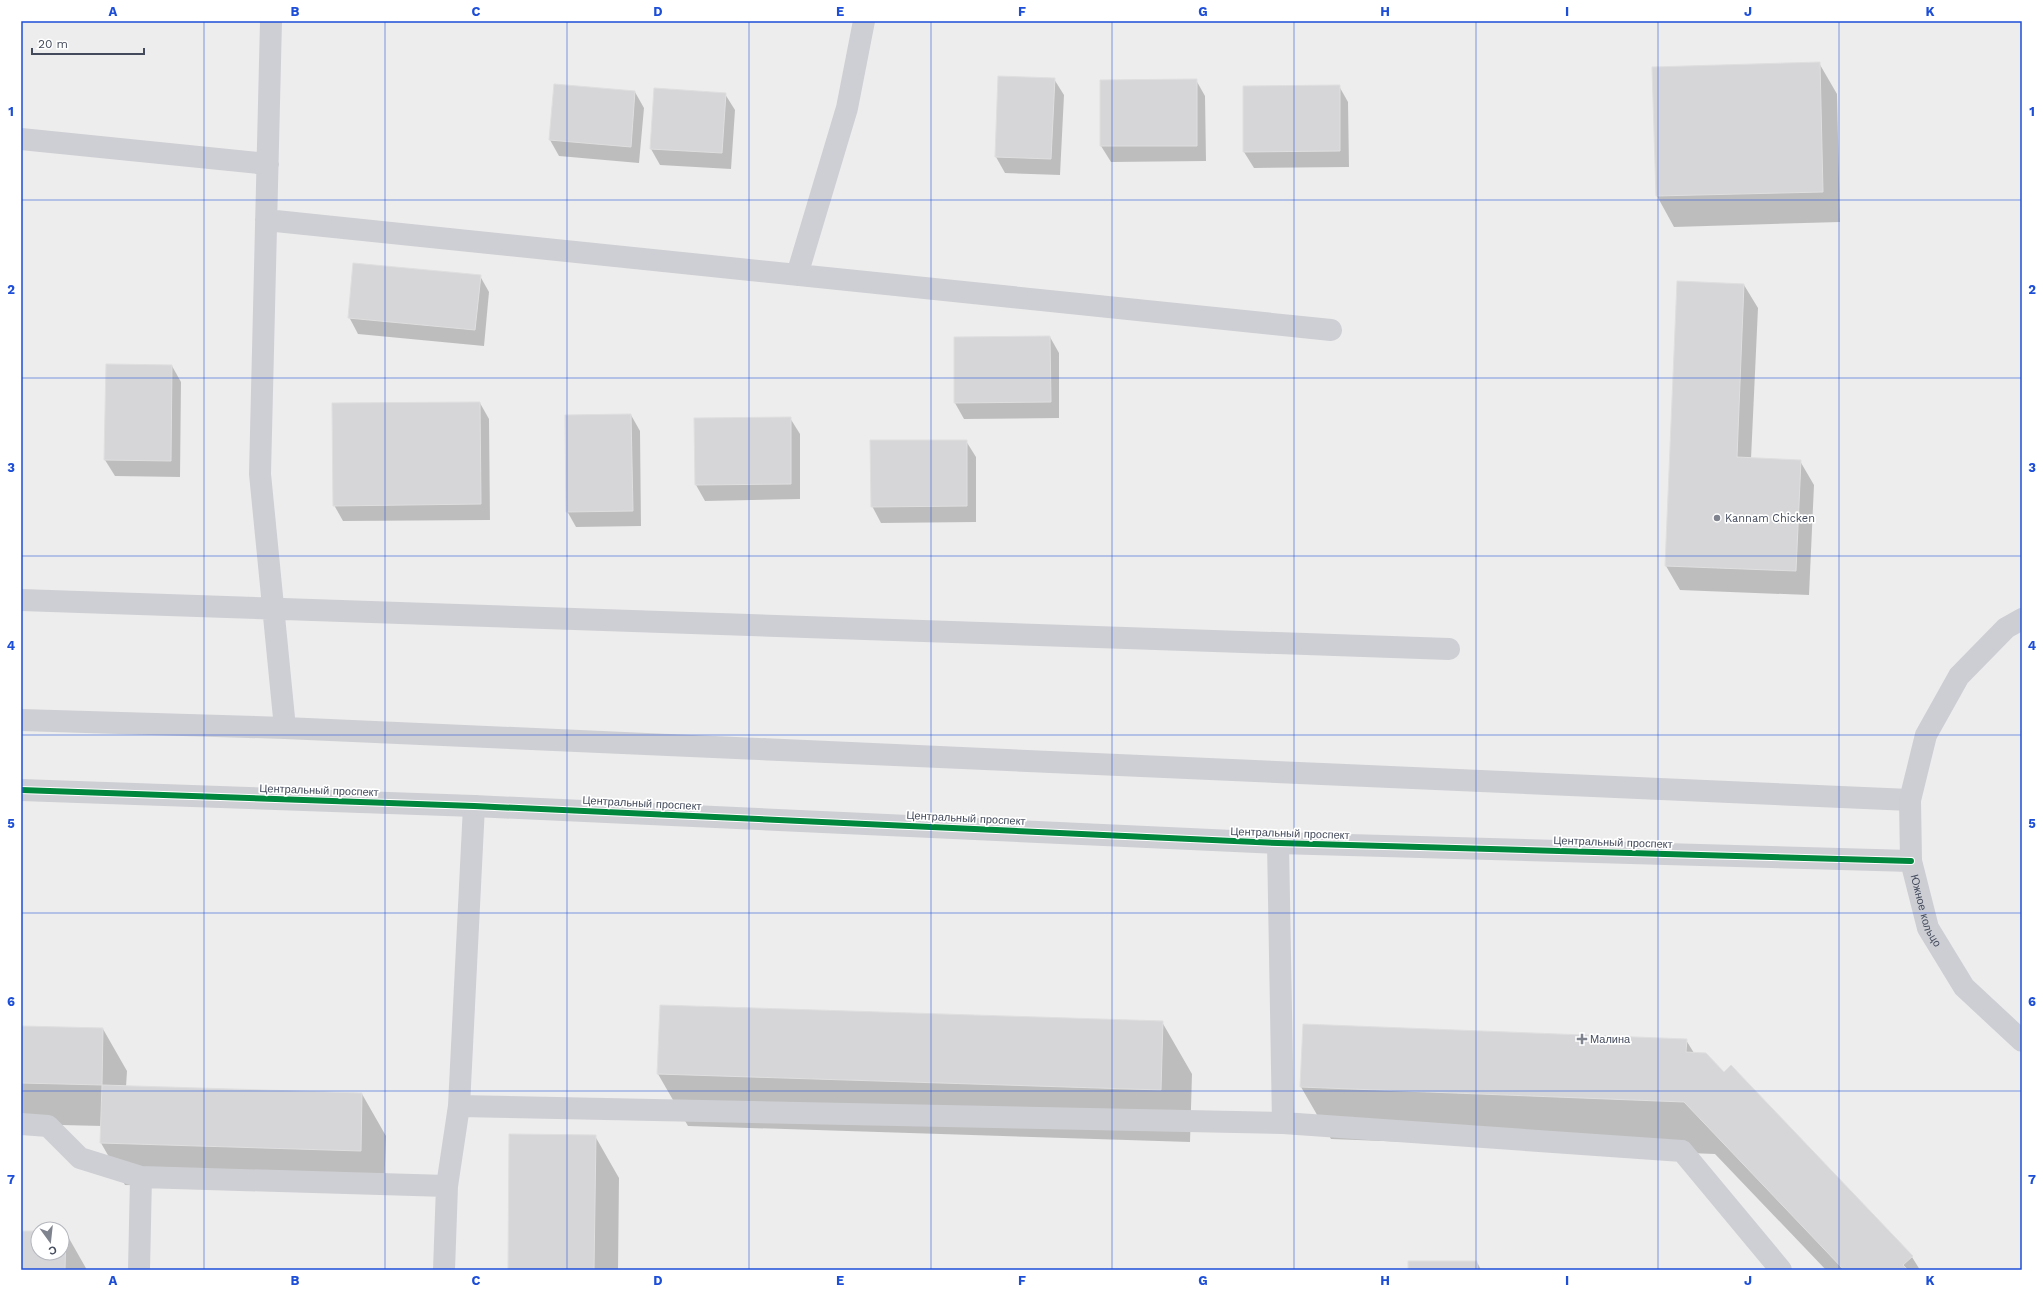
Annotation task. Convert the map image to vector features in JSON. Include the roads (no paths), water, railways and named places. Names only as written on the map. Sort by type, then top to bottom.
[{"type":"main road","name":"Южное кольцо","points":[[2022,618],[2006,628],[1959,676],[1926,735],[1910,800],[1910,861],[1928,928],[1964,988],[2022,1041]]},
{"type":"street","points":[[271,21],[260,474],[285,728]]},
{"type":"street","points":[[797,275],[847,108],[864,21]]},
{"type":"street","points":[[21,139],[268,164]]},
{"type":"street","points":[[266,220],[1331,330]]},
{"type":"street","points":[[21,600],[273,610],[1449,649]]},
{"type":"street","points":[[21,720],[285,728],[1910,800]]},
{"type":"street","name":"Центральный проспект","points":[[21,790],[474,806],[1278,843],[1910,861]]},
{"type":"street","points":[[444,1270],[447,1186],[459,1106],[474,806]]},
{"type":"street","points":[[1278,843],[1283,1123]]},
{"type":"street","points":[[459,1106],[1283,1123],[1682,1151],[1781,1270]]},
{"type":"street","points":[[21,1124],[48,1126],[80,1158],[141,1177],[447,1186]]},
{"type":"street","points":[[138,1270],[141,1177]]},
{"type":"place","name":"Kannam Chicken","points":[[1717,518]]},
{"type":"place","name":"Малина","points":[[1582,1039]]}]
